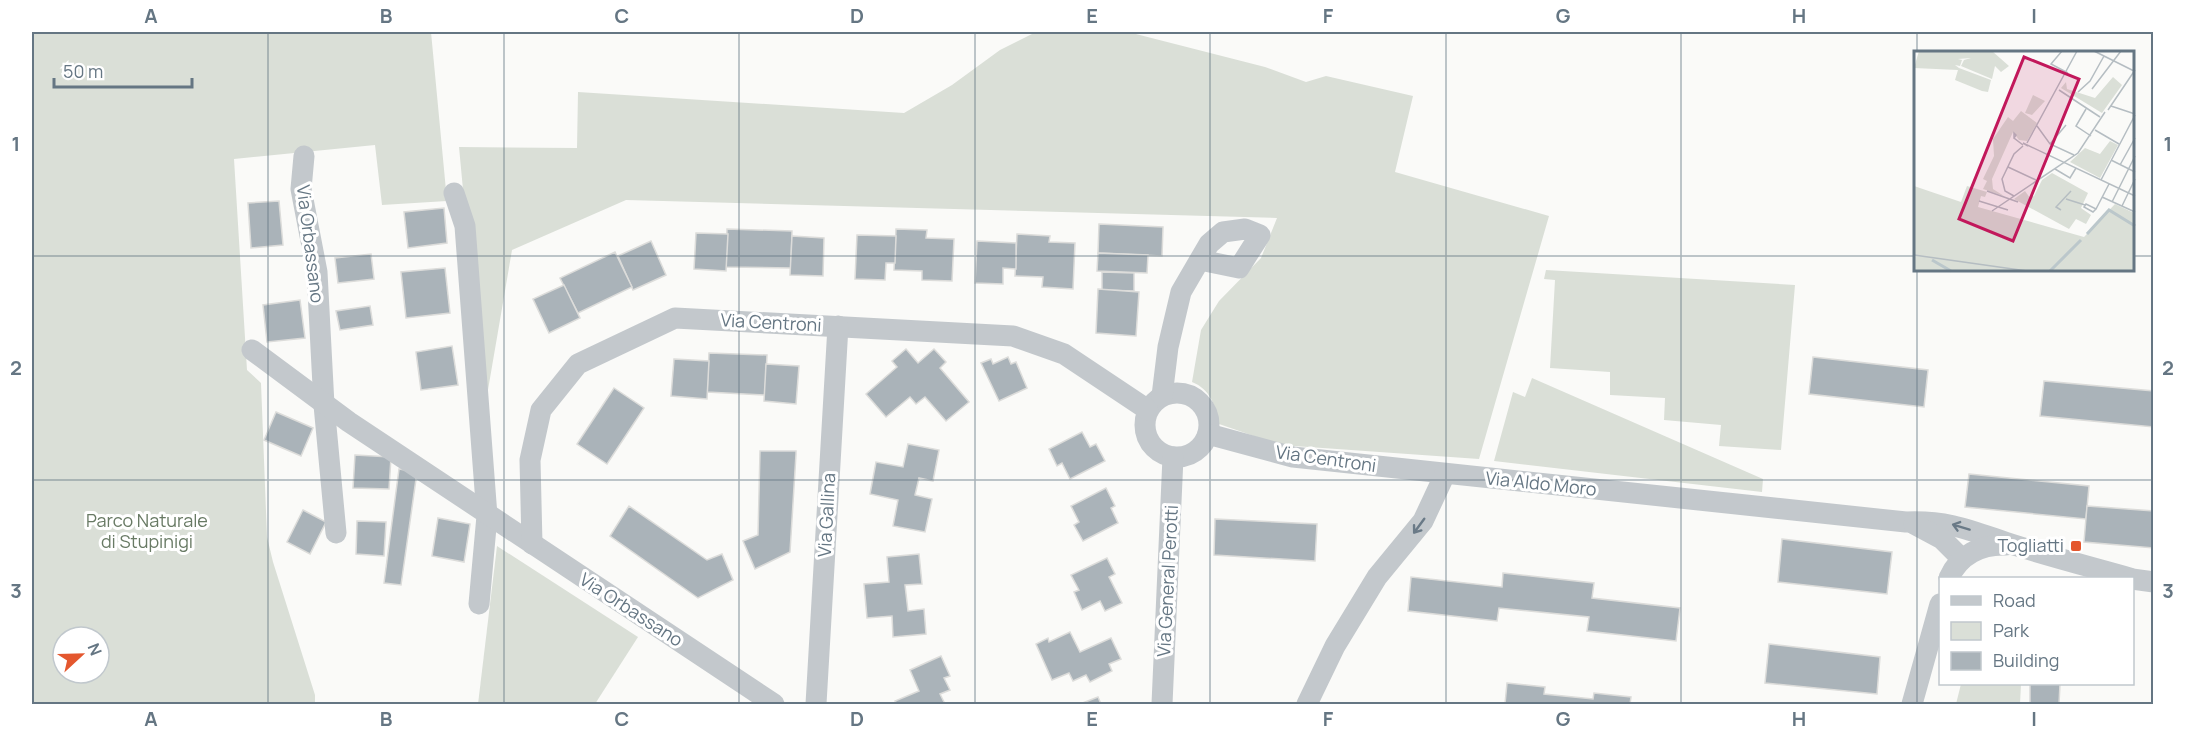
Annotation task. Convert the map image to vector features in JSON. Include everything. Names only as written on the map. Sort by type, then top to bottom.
[{"type":"street","name":"Via Orbassano","points":[[304,156],[301,189],[317,273],[324,405],[336,533]]},
{"type":"street","points":[[454,193],[465,226],[487,516],[479,604]]},
{"type":"street","points":[[1155,403],[1180,393],[1190,395],[1202,404],[1207,413],[1209,434],[1203,445],[1194,453],[1173,458],[1153,447],[1146,434],[1145,423],[1155,403],[1181,292],[1200,260]]},
{"type":"street","name":"Via Centroni","points":[[532,544],[530,460],[541,410],[578,364],[675,318],[1013,336],[1064,354],[1155,403]]},
{"type":"street","name":"Via Gallina","points":[[816,705],[838,326]]},
{"type":"street","name":"Via Orbassano","points":[[252,350],[324,405],[487,516],[774,705]]},
{"type":"street","name":"Via Centroni","points":[[1209,434],[1293,457],[1445,474]]},
{"type":"street","name":"Via General Perotti","points":[[1162,705],[1173,458]]},
{"type":"street","points":[[1307,705],[1341,636],[1377,577],[1423,521],[1445,474]]},
{"type":"street","name":"Via Aldo Moro","points":[[1445,474],[1906,522],[1926,521],[1954,524],[2014,545],[2124,577]]},
{"type":"street","name":"Via Aldo Moro","points":[[1906,522],[1921,527],[1942,539],[1962,559]]},
{"type":"street","points":[[1950,577],[1962,559],[1977,549],[1992,544],[2014,545]]},
{"type":"street","name":"Via Aldo Moro","points":[[2134,579],[2154,582]]},
{"type":"street","points":[[1912,705],[1939,611]]},
{"type":"green space","name":"Parco Naturale di Stupinigi","points":[[32,32],[431,32],[447,201],[382,205],[375,145],[234,159],[247,370],[261,383],[267,537],[315,695],[315,704],[32,704]]},
{"type":"green space","points":[[1036,32],[1128,32],[1265,67],[1306,82],[1326,76],[1413,96],[1395,172],[1549,216],[1479,459],[1280,445],[1219,424],[1208,394],[1192,382],[1201,330],[1219,301],[1261,258],[1277,218],[626,200],[512,250],[484,413],[459,147],[577,148],[578,92],[904,113],[952,85],[1000,50]]},
{"type":"green space","points":[[1546,270],[1795,285],[1781,450],[1719,446],[1721,425],[1664,420],[1665,398],[1610,395],[1610,372],[1550,368],[1555,280],[1544,279]]},
{"type":"green space","points":[[1532,378],[1763,479],[1762,492],[1494,461],[1513,392],[1525,397]]},
{"type":"green space","points":[[497,546],[638,637],[595,704],[478,704]]},
{"type":"green space","points":[[1961,685],[2021,685],[2020,704],[1956,704]]},
{"type":"building","points":[[279,201],[283,245],[251,248],[248,203]]},
{"type":"building","points":[[444,208],[447,243],[408,248],[404,212]]},
{"type":"building","points":[[1099,224],[1163,227],[1162,256],[1098,253]]},
{"type":"building","points":[[727,229],[792,231],[791,268],[726,267]]},
{"type":"building","points":[[896,229],[927,230],[926,238],[954,239],[952,281],[922,280],[922,271],[894,270]]},
{"type":"building","points":[[696,233],[728,234],[726,271],[694,269]]},
{"type":"building","points":[[1017,234],[1050,236],[1049,242],[1075,243],[1073,289],[1042,287],[1043,277],[1015,276]]},
{"type":"building","points":[[857,235],[896,236],[895,263],[886,263],[885,280],[855,279]]},
{"type":"building","points":[[792,236],[824,238],[823,276],[790,275]]},
{"type":"building","points":[[651,241],[666,275],[633,290],[618,256]]},
{"type":"building","points":[[977,241],[1016,243],[1016,269],[1003,268],[1003,284],[975,283]]},
{"type":"building","points":[[615,252],[632,287],[578,313],[560,278]]},
{"type":"building","points":[[1098,253],[1148,255],[1147,273],[1097,271]]},
{"type":"building","points":[[371,254],[374,279],[338,283],[335,258]]},
{"type":"building","points":[[445,268],[450,313],[406,318],[401,272]]},
{"type":"building","points":[[1102,272],[1134,273],[1134,291],[1102,290]]},
{"type":"building","points":[[564,285],[580,318],[549,333],[533,299]]},
{"type":"building","points":[[1098,289],[1139,292],[1136,336],[1096,333]]},
{"type":"building","points":[[300,300],[305,338],[267,342],[263,305]]},
{"type":"building","points":[[370,306],[373,325],[340,330],[336,311]]},
{"type":"building","points":[[452,346],[458,385],[421,390],[416,352]]},
{"type":"building","points":[[906,349],[918,363],[934,349],[946,362],[940,368],[969,402],[946,421],[925,397],[916,404],[910,397],[886,417],[866,394],[897,367],[892,361]]},
{"type":"building","points":[[709,353],[767,355],[765,395],[707,392]]},
{"type":"building","points":[[1008,357],[1011,364],[1016,362],[1027,388],[999,401],[981,363],[991,359],[993,364]]},
{"type":"building","points":[[1813,357],[1928,370],[1924,407],[1809,394]]},
{"type":"building","points":[[674,359],[709,361],[707,399],[671,396]]},
{"type":"building","points":[[766,364],[799,366],[796,404],[764,401]]},
{"type":"building","points":[[2044,381],[2154,391],[2154,427],[2040,416]]},
{"type":"building","points":[[614,388],[644,408],[607,464],[577,444]]},
{"type":"building","points":[[276,412],[313,428],[301,456],[264,440]]},
{"type":"building","points":[[1082,432],[1090,447],[1096,444],[1105,461],[1070,479],[1062,463],[1057,466],[1049,449]]},
{"type":"building","points":[[908,444],[939,450],[933,481],[919,478],[915,495],[932,499],[925,532],[893,526],[898,500],[870,494],[876,462],[903,467]]},
{"type":"building","points":[[760,451],[796,451],[796,454],[790,552],[755,569],[743,541],[758,535]]},
{"type":"building","points":[[355,455],[391,457],[389,489],[353,488]]},
{"type":"building","points":[[399,469],[417,472],[401,585],[384,583]]},
{"type":"building","points":[[1969,474],[2089,486],[2086,519],[1965,507]]},
{"type":"building","points":[[1106,488],[1115,506],[1111,508],[1118,523],[1083,541],[1074,525],[1079,522],[1071,506]]},
{"type":"building","points":[[629,506],[707,560],[722,554],[733,580],[698,598],[610,536]]},
{"type":"building","points":[[2087,506],[2154,511],[2154,548],[2084,542]]},
{"type":"building","points":[[303,510],[326,522],[310,554],[287,542]]},
{"type":"building","points":[[438,518],[470,524],[464,562],[432,556]]},
{"type":"building","points":[[1215,519],[1317,524],[1315,561],[1214,555]]},
{"type":"building","points":[[357,521],[386,522],[384,556],[356,554]]},
{"type":"building","points":[[1782,539],[1892,552],[1887,594],[1778,582]]},
{"type":"building","points":[[919,554],[922,584],[905,585],[908,611],[924,609],[926,634],[893,637],[892,616],[867,618],[864,584],[889,582],[887,557]]},
{"type":"building","points":[[1107,558],[1115,574],[1109,577],[1122,603],[1105,611],[1100,601],[1082,610],[1074,592],[1079,590],[1071,575]]},
{"type":"building","points":[[1503,573],[1594,583],[1592,598],[1680,608],[1676,641],[1587,631],[1589,617],[1499,608],[1497,621],[1408,611],[1411,577],[1502,587]]},
{"type":"building","points":[[1070,632],[1080,652],[1111,638],[1121,659],[1109,664],[1112,671],[1090,682],[1086,675],[1073,681],[1069,673],[1052,680],[1036,644],[1048,638],[1049,642]]},
{"type":"building","points":[[1769,644],[1880,657],[1877,694],[1765,683]]},
{"type":"building","points":[[941,656],[950,676],[944,678],[950,690],[940,694],[945,704],[897,704],[895,701],[919,691],[910,670]]},
{"type":"building","points":[[1507,683],[1545,687],[1544,694],[1593,699],[1594,693],[1631,697],[1630,704],[1505,704]]},
{"type":"building","points":[[2030,685],[2060,685],[2059,704],[2030,704]]},
{"type":"building","points":[[1098,697],[1101,704],[1080,704]]},
{"type":"place","name":"Togliatti","points":[[2076,546]]}]
